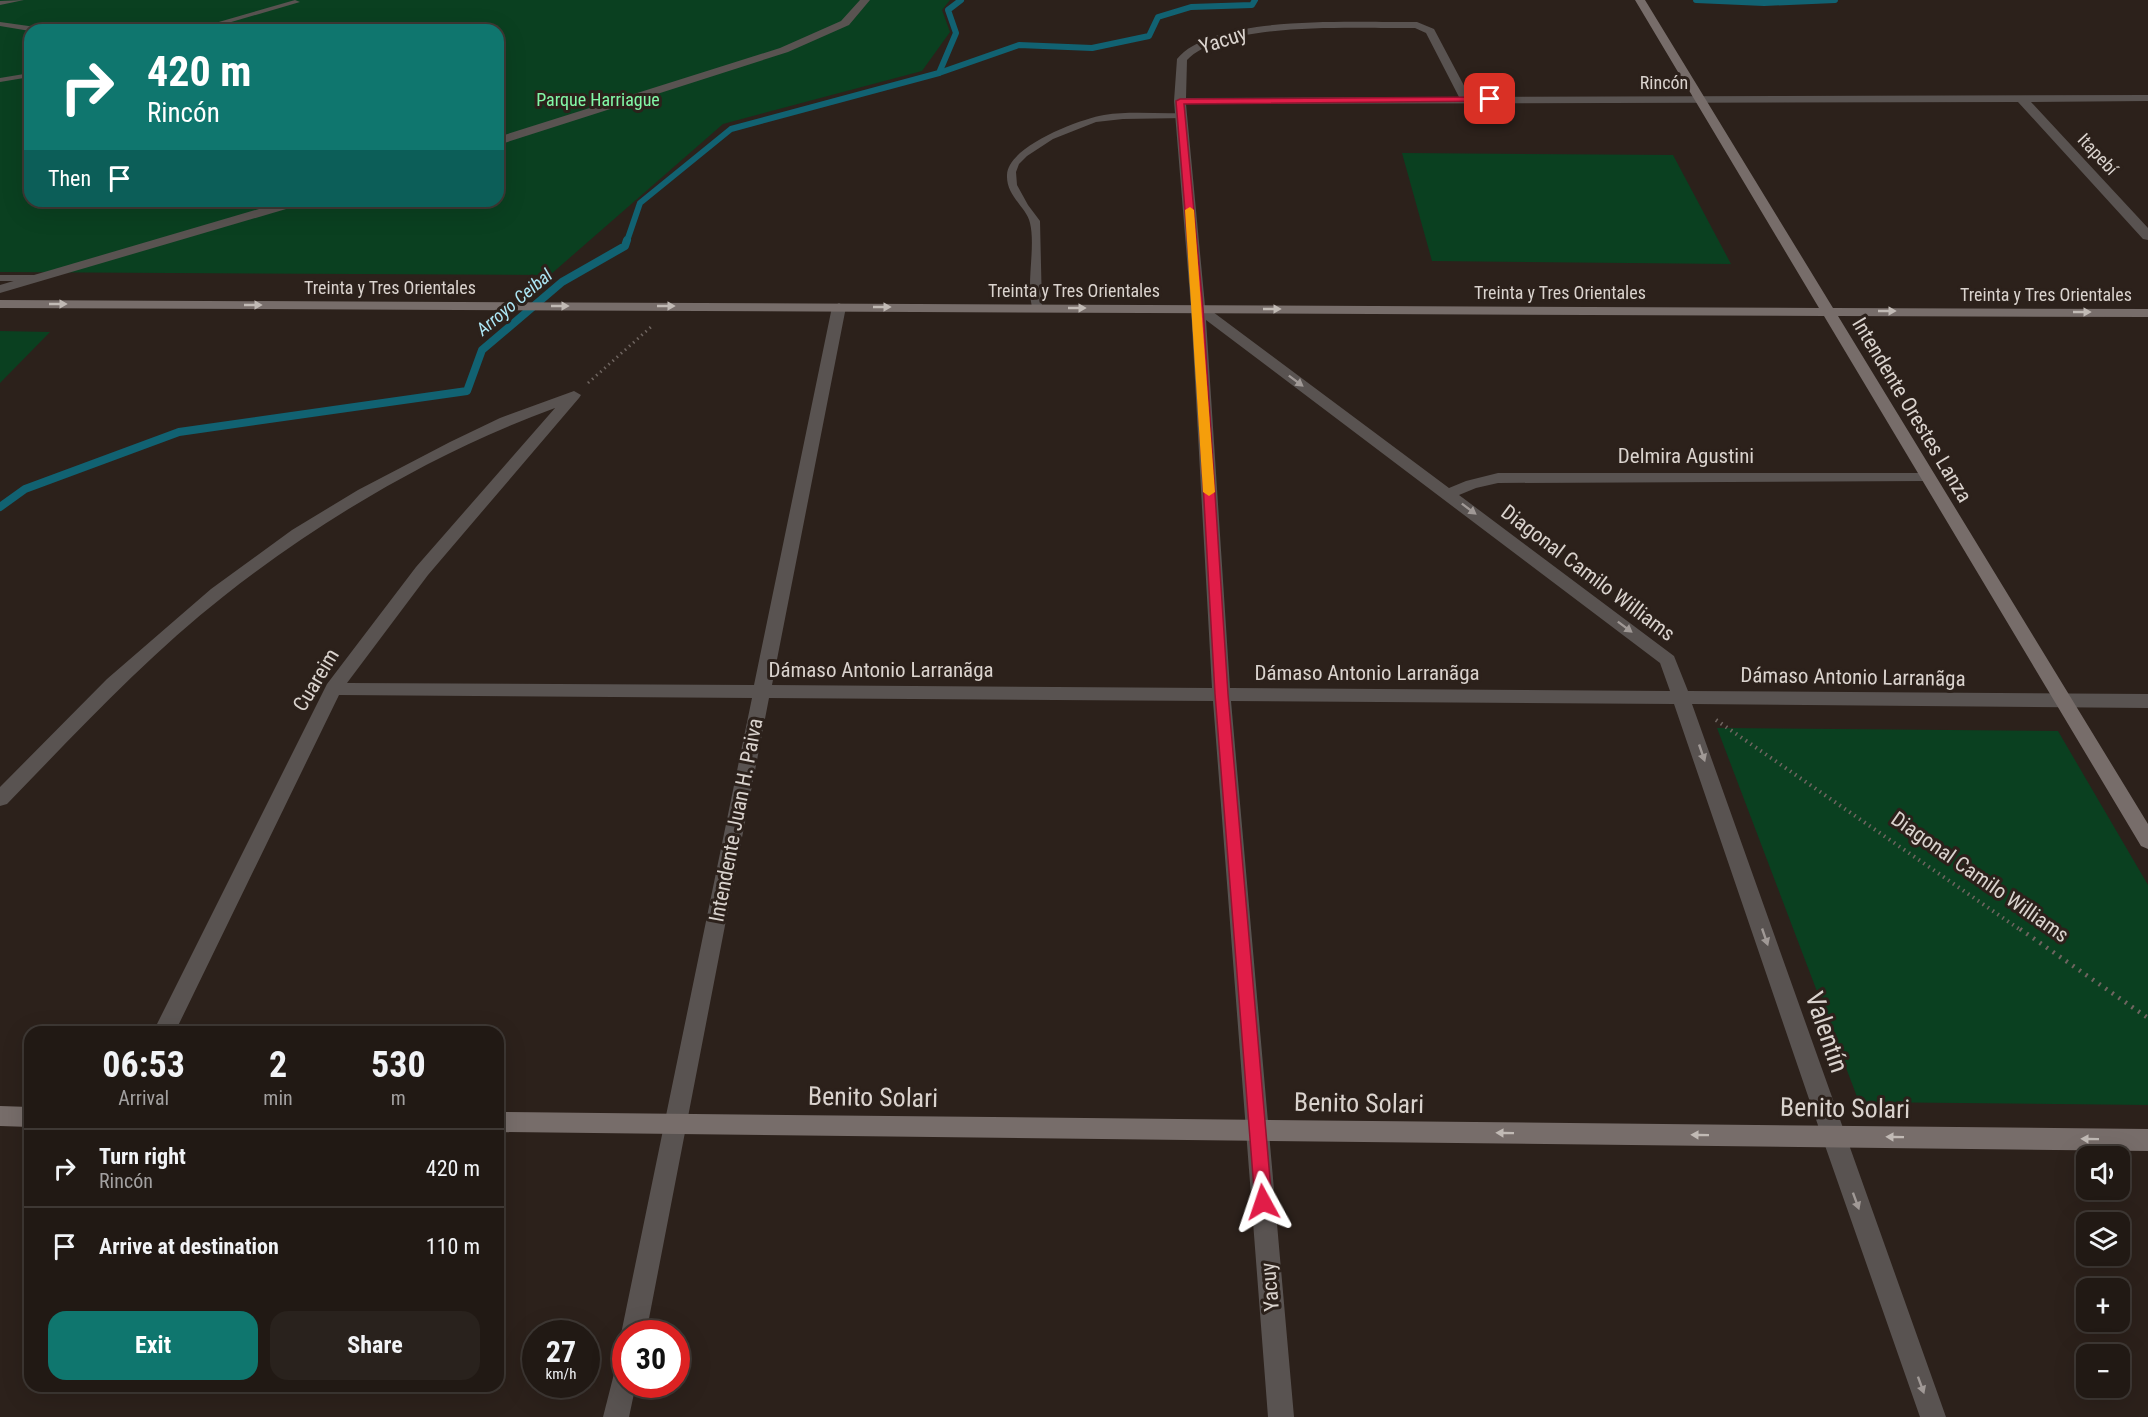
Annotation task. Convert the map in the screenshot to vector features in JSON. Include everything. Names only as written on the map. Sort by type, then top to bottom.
[{"type":"street","points":[[504,139],[784,50],[845,23],[865,0]]},
{"type":"street","name":"Intendente Orestes Lanza","points":[[1640,0],[2148,841]]},
{"type":"street","name":"Yacuy","points":[[1281,1417],[1221,694],[1198,308],[1180,101],[1182,59],[1191,50],[1217,39],[1261,28],[1417,25],[1430,32],[1466,99]]},
{"type":"street","name":"Itapebí","points":[[2021,98],[2148,236]]},
{"type":"street","name":"Rincón","points":[[1180,101],[2148,98]]},
{"type":"street","points":[[0,290],[278,207]]},
{"type":"street","name":"Treinta y Tres Orientales","points":[[0,304],[2148,313]]},
{"type":"street","name":"Intendente Juan H. Paiva","points":[[636,1320],[839,307]]},
{"type":"street","name":"Diagonal Camilo Williams","points":[[1198,308],[1668,660],[1683,697]]},
{"type":"street","points":[[0,799],[113,684],[217,593],[298,534],[364,494],[454,446],[505,421],[574,395]]},
{"type":"street","name":"Cuareim","points":[[167,1026],[333,689],[422,571],[574,395]]},
{"type":"street","name":"Delmira Agustini","points":[[1448,494],[1471,484],[1498,478],[1926,476]]},
{"type":"street","name":"Dámaso Antonio Larranãga","points":[[333,689],[2148,701]]},
{"type":"street","name":"Valentín","points":[[1683,697],[1833,1137],[1933,1417]]},
{"type":"street","points":[[0,1116],[24,1116]]},
{"type":"street","name":"Benito Solari","points":[[504,1122],[2148,1140]]},
{"type":"street","points":[[616,1417],[620,1398]]},
{"type":"lane","points":[[0,3],[20,0]]},
{"type":"lane","points":[[217,24],[296,2]]},
{"type":"lane","points":[[0,24],[24,27]]},
{"type":"lane","points":[[0,80],[24,76]]},
{"type":"lane","points":[[1037,308],[1035,221],[1023,207],[1013,183],[1011,172],[1018,159],[1055,134],[1101,118],[1182,116]]},
{"type":"lane","points":[[0,278],[34,278]]},
{"type":"path","points":[[574,395],[675,306]]},
{"type":"path","name":"Diagonal Camilo Williams","points":[[1683,697],[2148,1018]]},
{"type":"green space","name":"Parque Harriague","points":[[0,0],[950,0],[942,10],[950,32],[922,71],[723,124],[550,275],[0,272]]},
{"type":"green space","points":[[1402,153],[1673,155],[1731,264],[1432,261]]},
{"type":"green space","points":[[0,331],[50,332],[0,383]]},
{"type":"green space","points":[[1717,728],[2058,731],[2148,885],[2148,1105],[1859,1102]]},
{"type":"waterway","name":"Arroyo Ceibal","points":[[939,73],[956,33],[948,10],[961,0]]},
{"type":"waterway","points":[[939,73],[1019,45],[1092,48],[1149,36],[1158,17],[1191,7],[1252,5],[1255,0]]},
{"type":"waterway","points":[[1696,0],[1764,3],[1835,0]]},
{"type":"waterway","name":"Arroyo Ceibal","points":[[627,241],[640,203],[731,129],[939,73]]},
{"type":"waterway","name":"Arroyo Ceibal","points":[[0,507],[25,489],[179,432],[467,391],[482,350],[562,282],[625,246],[627,240]]},
{"type":"slow traffic","points":[[1190,210],[1209,492]]},
{"type":"route","points":[[1263,1202],[1221,694],[1198,308],[1180,101],[1490,99]]}]
